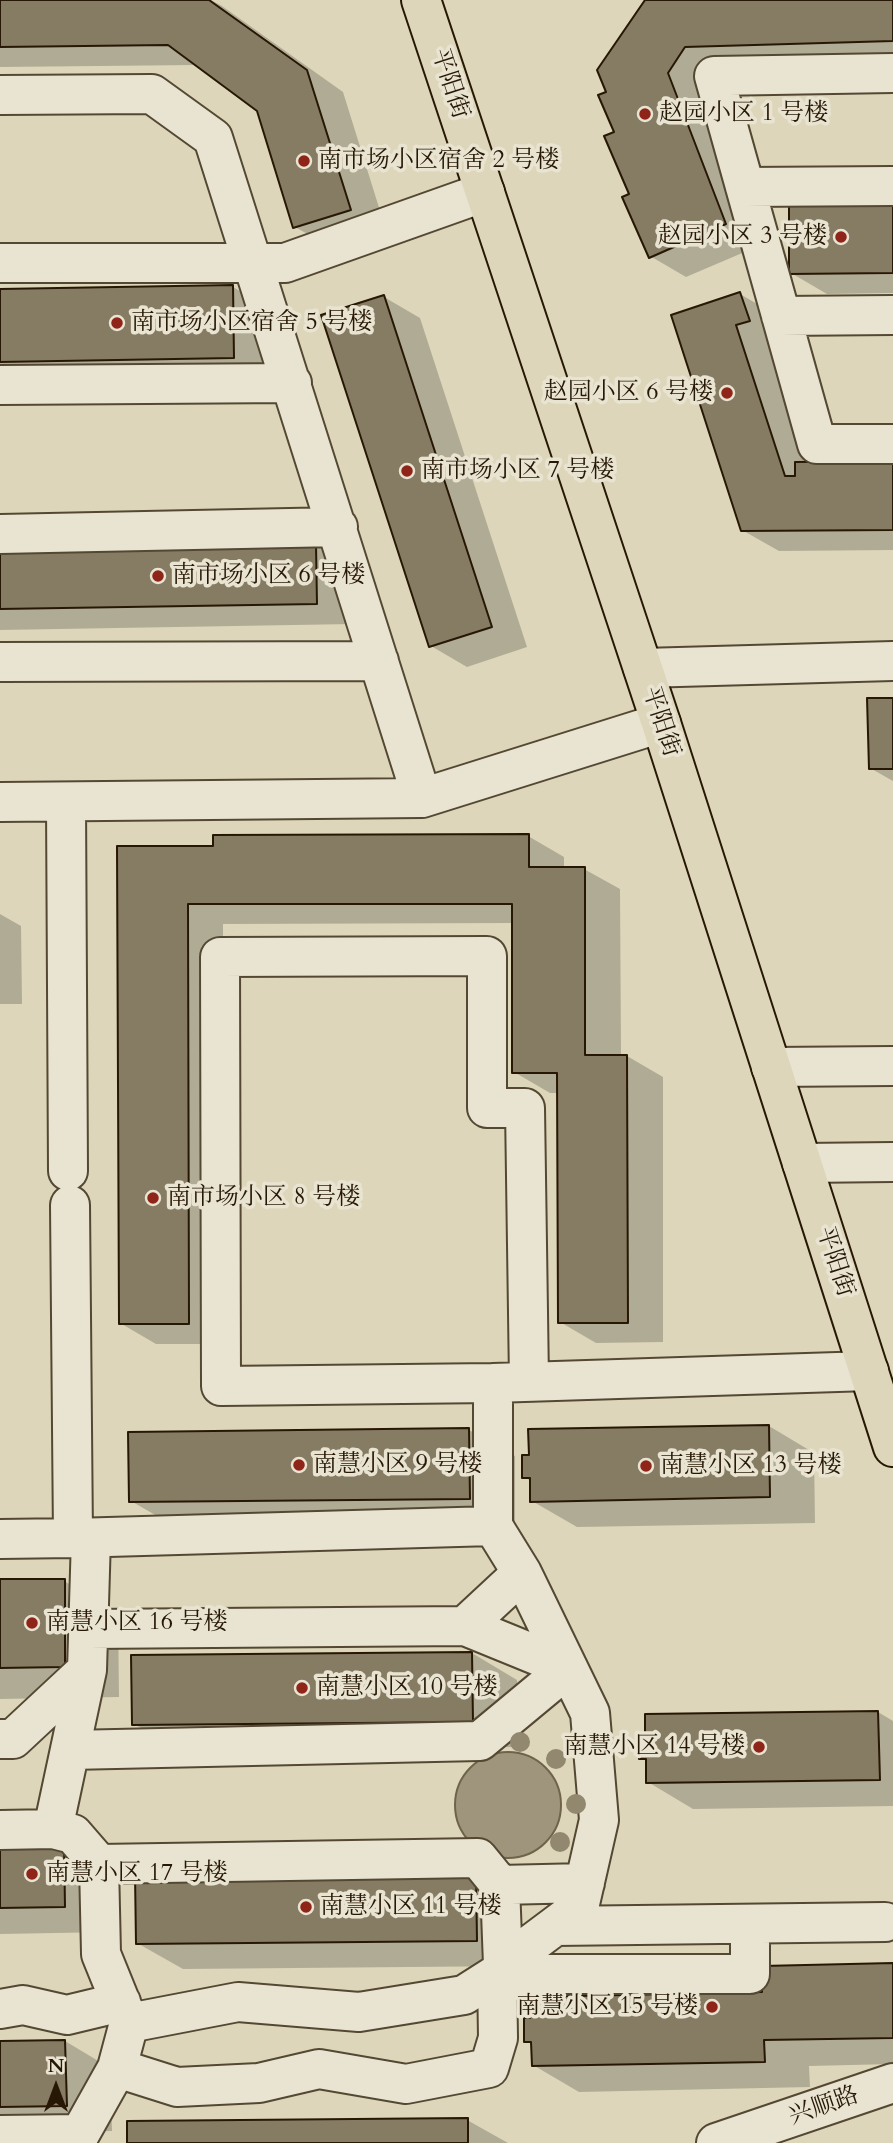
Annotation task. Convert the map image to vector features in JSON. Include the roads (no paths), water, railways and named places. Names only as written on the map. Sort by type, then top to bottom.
[{"type":"main road","name":"平阳街","points":[[421,0],[661,723],[893,1447]]},
{"type":"street","points":[[893,73],[714,76],[817,444],[893,444]]},
{"type":"street","points":[[0,95],[152,94],[213,138],[255,263],[422,798]]},
{"type":"street","points":[[745,187],[893,187]]},
{"type":"street","points":[[0,263],[285,263],[485,192]]},
{"type":"street","points":[[781,316],[893,315]]},
{"type":"street","points":[[0,385],[292,383]]},
{"type":"street","points":[[0,534],[338,527]]},
{"type":"street","points":[[0,662],[379,661]]},
{"type":"street","points":[[643,668],[893,661]]},
{"type":"street","points":[[0,802],[422,798],[661,723]]},
{"type":"street","points":[[53,1829],[87,1670],[88,1629],[69,1188],[66,802]]},
{"type":"street","points":[[0,2009],[23,2006],[67,2015],[125,2013],[238,2002],[359,2012],[464,1995],[579,1908],[599,1819],[590,1713],[522,1573],[493,1526],[511,1382],[525,1108],[487,1108],[487,956],[220,957],[221,1385],[511,1382],[869,1371]]},
{"type":"street","points":[[771,1067],[893,1066]]},
{"type":"street","points":[[802,1163],[893,1162]]},
{"type":"street","points":[[0,1539],[493,1526]]},
{"type":"street","points":[[465,1626],[522,1573]]},
{"type":"street","points":[[88,1629],[465,1626],[568,1668]]},
{"type":"street","points":[[70,1750],[480,1741],[568,1668]]},
{"type":"street","points":[[0,1739],[13,1739],[87,1670]]},
{"type":"street","points":[[0,1830],[53,1829],[73,1834],[99,1864],[101,1954],[125,2013],[117,2068],[83,2139],[0,2135]]},
{"type":"street","points":[[99,1864],[478,1858],[500,1885],[498,2038],[488,2068],[406,2084],[318,2069],[259,2082],[177,2087],[117,2068]]},
{"type":"street","points":[[500,1885],[585,1883]]},
{"type":"street","points":[[555,1926],[885,1922]]},
{"type":"street","points":[[500,1969],[750,1974],[750,1924]]},
{"type":"street","name":"兴顺路","points":[[716,2143],[893,2084]]},
{"type":"place","name":"赵园小区 1 号楼","points":[[645,114]]},
{"type":"place","name":"南市场小区宿舍 2 号楼","points":[[304,161]]},
{"type":"place","name":"赵园小区 3 号楼","points":[[841,237]]},
{"type":"place","name":"南市场小区宿舍 5 号楼","points":[[117,323]]},
{"type":"place","name":"赵园小区 6 号楼","points":[[727,393]]},
{"type":"place","name":"南市场小区 7 号楼","points":[[407,471]]},
{"type":"place","name":"南市场小区 6 号楼","points":[[158,576]]},
{"type":"place","name":"南市场小区 8 号楼","points":[[153,1198]]},
{"type":"place","name":"南慧小区 9 号楼","points":[[299,1465]]},
{"type":"place","name":"南慧小区 13 号楼","points":[[646,1466]]},
{"type":"place","name":"南慧小区 16 号楼","points":[[32,1623]]},
{"type":"place","name":"南慧小区 10 号楼","points":[[302,1688]]},
{"type":"place","name":"南慧小区 14 号楼","points":[[759,1747]]},
{"type":"place","name":"南慧小区 17 号楼","points":[[32,1874]]},
{"type":"place","name":"南慧小区 11 号楼","points":[[306,1907]]},
{"type":"place","name":"南慧小区 15 号楼","points":[[712,2007]]}]
